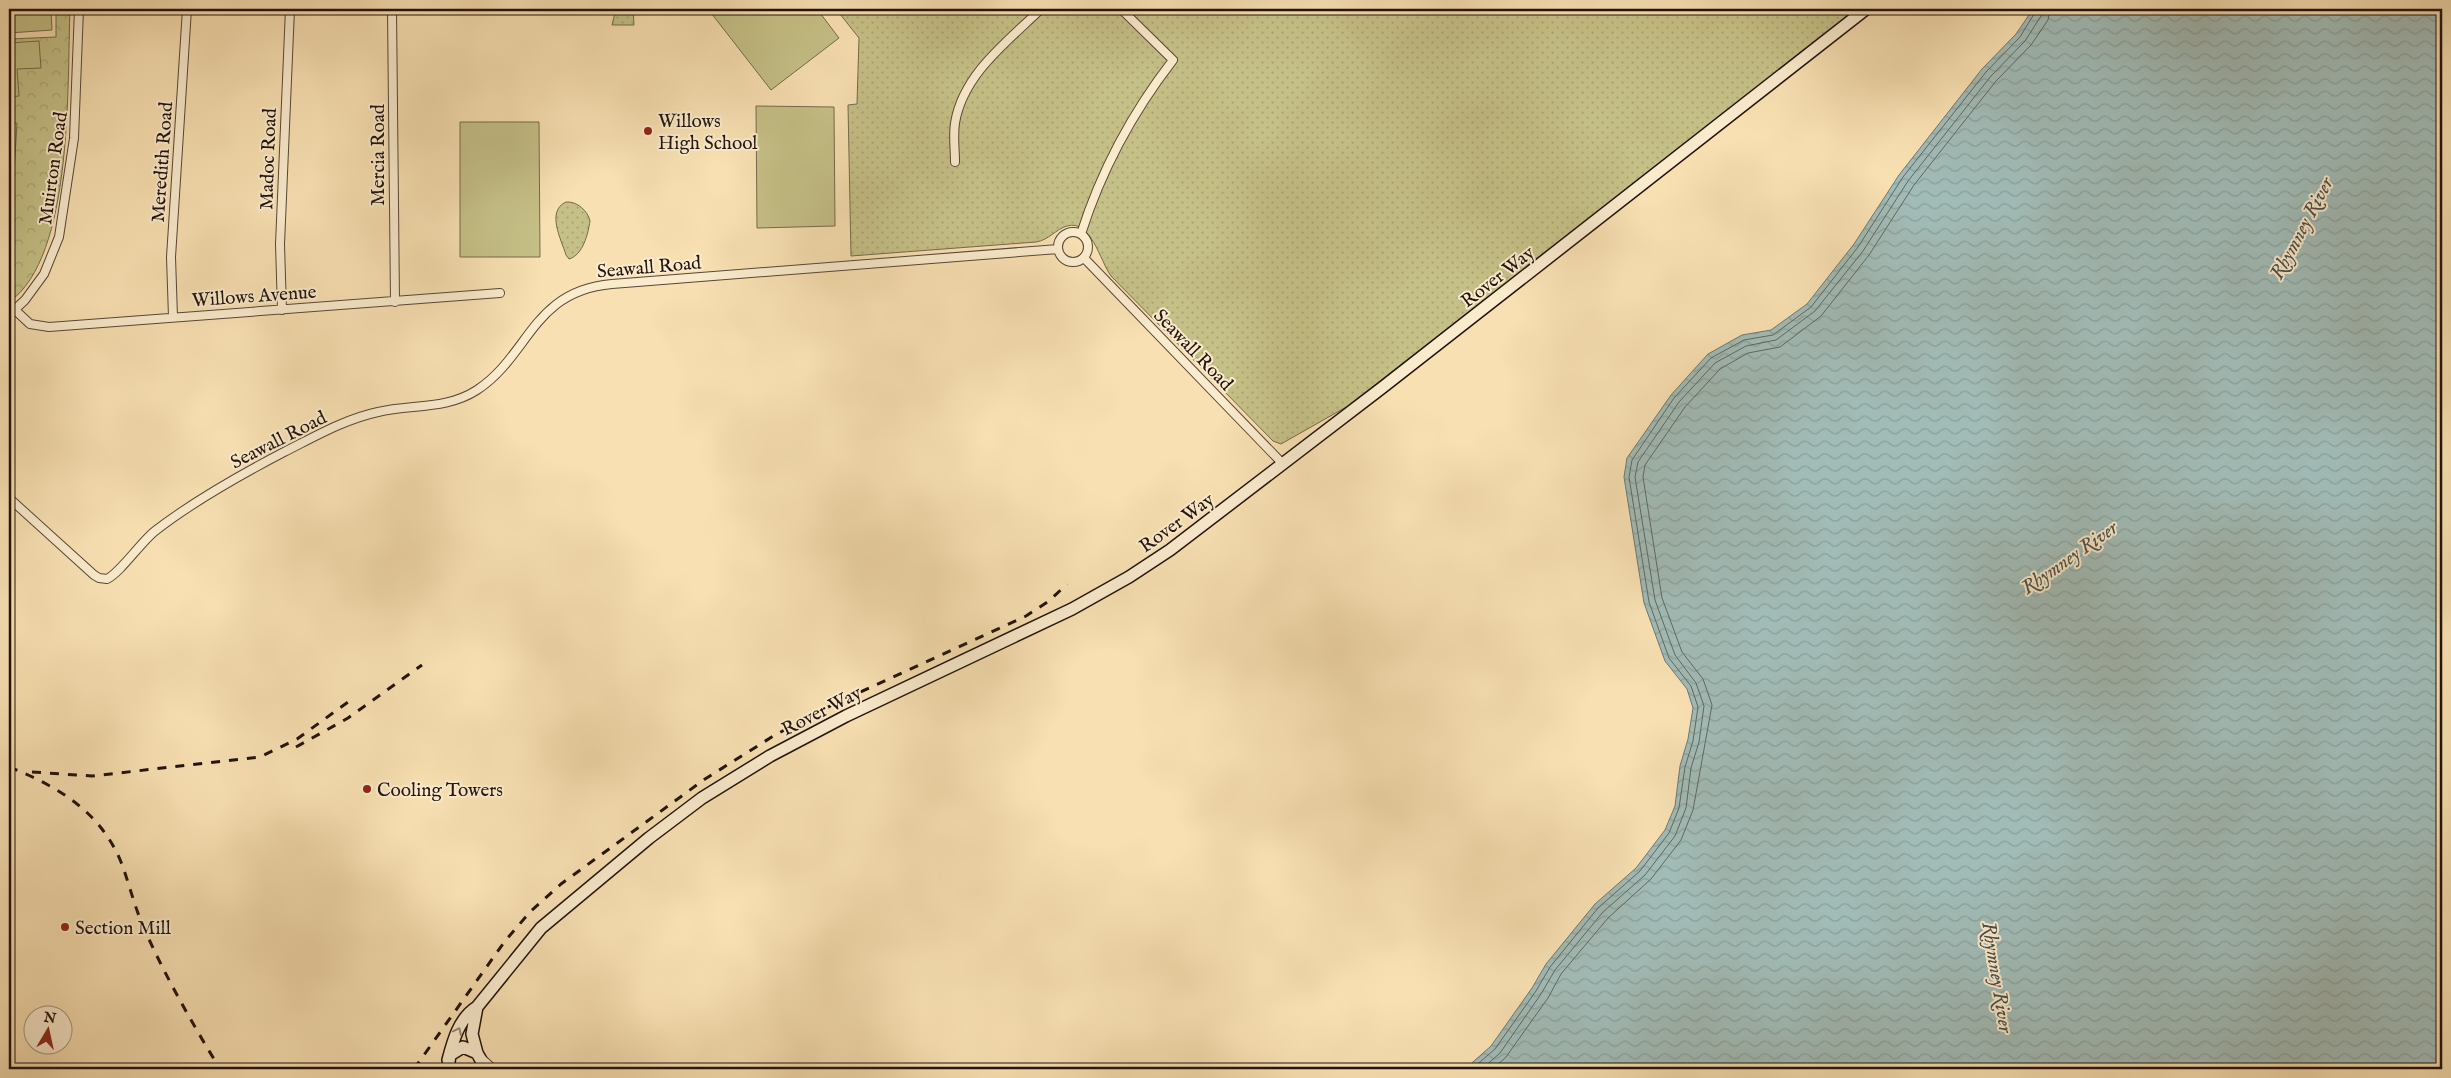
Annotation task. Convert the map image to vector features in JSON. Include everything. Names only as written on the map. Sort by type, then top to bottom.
[{"type":"street","name":"Muirton Road","points":[[12,312],[44,274],[59,237],[74,138],[79,9]]},
{"type":"street","name":"Meredith Road","points":[[173,317],[171,257],[187,9]]},
{"type":"street","name":"Madoc Road","points":[[282,310],[280,244],[290,9]]},
{"type":"street","name":"Mercia Road","points":[[392,9],[395,302]]},
{"type":"street","points":[[954,162],[955,123],[966,90],[989,58],[1041,9]]},
{"type":"street","points":[[1081,234],[1090,204],[1122,135],[1152,87],[1173,60],[1121,9]]},
{"type":"street","name":"Rover Way","points":[[447,1066],[460,1025],[470,1011],[477,1007],[540,928],[642,843],[702,798],[743,772],[837,720],[1037,626],[1122,581],[1170,550],[1383,387],[1866,9]]},
{"type":"street","points":[[1076,232],[1081,234],[1088,246],[1084,258],[1079,262],[1069,262],[1061,256],[1058,249],[1059,241],[1066,234],[1076,232]]},
{"type":"street","name":"Seawall Road","points":[[9,498],[94,575],[107,579],[146,539],[166,524],[232,480],[284,452],[336,426],[366,415],[450,402],[476,390],[498,373],[544,314],[564,300],[585,290],[612,284],[1058,249]]},
{"type":"street","name":"Seawall Road","points":[[1084,258],[1282,463]]},
{"type":"street","name":"Willows Avenue","points":[[12,312],[30,324],[43,327],[500,293]]},
{"type":"street","name":"Rover Way","points":[[477,1007],[472,1034],[479,1055],[481,1069]]},
{"type":"street","points":[[447,1066],[454,1051],[463,1047],[479,1055],[493,1069]]},
{"type":"green space","points":[[9,9],[51,9],[52,30],[9,33]]},
{"type":"green space","points":[[56,9],[70,9],[67,122],[63,166],[56,209],[46,248],[30,279],[9,302],[9,39],[56,37]]},
{"type":"green space","points":[[616,9],[633,9],[634,25],[612,25]]},
{"type":"green space","points":[[708,9],[817,9],[839,38],[771,90]]},
{"type":"green space","points":[[836,9],[1857,9],[1348,406],[1281,444],[1273,441],[1111,276],[1094,243],[1082,229],[1075,226],[1063,227],[1045,239],[1036,242],[851,256],[848,105],[857,104],[859,38]]},
{"type":"green space","points":[[39,41],[41,68],[17,69],[19,96],[9,97],[9,43]]},
{"type":"green space","points":[[756,106],[834,107],[835,226],[757,228]]},
{"type":"green space","points":[[460,122],[539,122],[540,257],[460,257]]},
{"type":"green space","points":[[9,123],[17,123],[9,256]]},
{"type":"green space","points":[[566,202],[574,203],[581,207],[590,221],[581,249],[574,257],[569,259],[559,234],[556,219],[560,206]]},
{"type":"water","name":"Rhymney River","points":[[2033,9],[2442,9],[2442,1069],[1465,1069],[1491,1046],[1532,988],[1546,964],[1595,904],[1636,868],[1665,830],[1675,806],[1680,766],[1688,739],[1693,708],[1687,689],[1665,661],[1644,603],[1624,477],[1627,458],[1671,395],[1708,354],[1742,335],[1771,330],[1807,304],[1854,244],[1899,175],[1982,69],[2016,34]]},
{"type":"railway","points":[[414,1069],[505,941],[530,912],[561,884],[705,779],[775,735],[832,705],[1026,616],[1049,601],[1067,584]]},
{"type":"railway","points":[[296,747],[348,718],[422,665]]},
{"type":"railway","points":[[32,772],[92,776],[260,757],[297,739],[355,697]]},
{"type":"railway","points":[[9,767],[27,774],[60,792],[75,802],[101,828],[121,862],[151,945],[189,1017],[220,1069]]},
{"type":"place","name":"Willows High School","points":[[648,131]]},
{"type":"place","name":"Cooling Towers","points":[[367,789]]},
{"type":"place","name":"Section Mill","points":[[65,927]]}]
